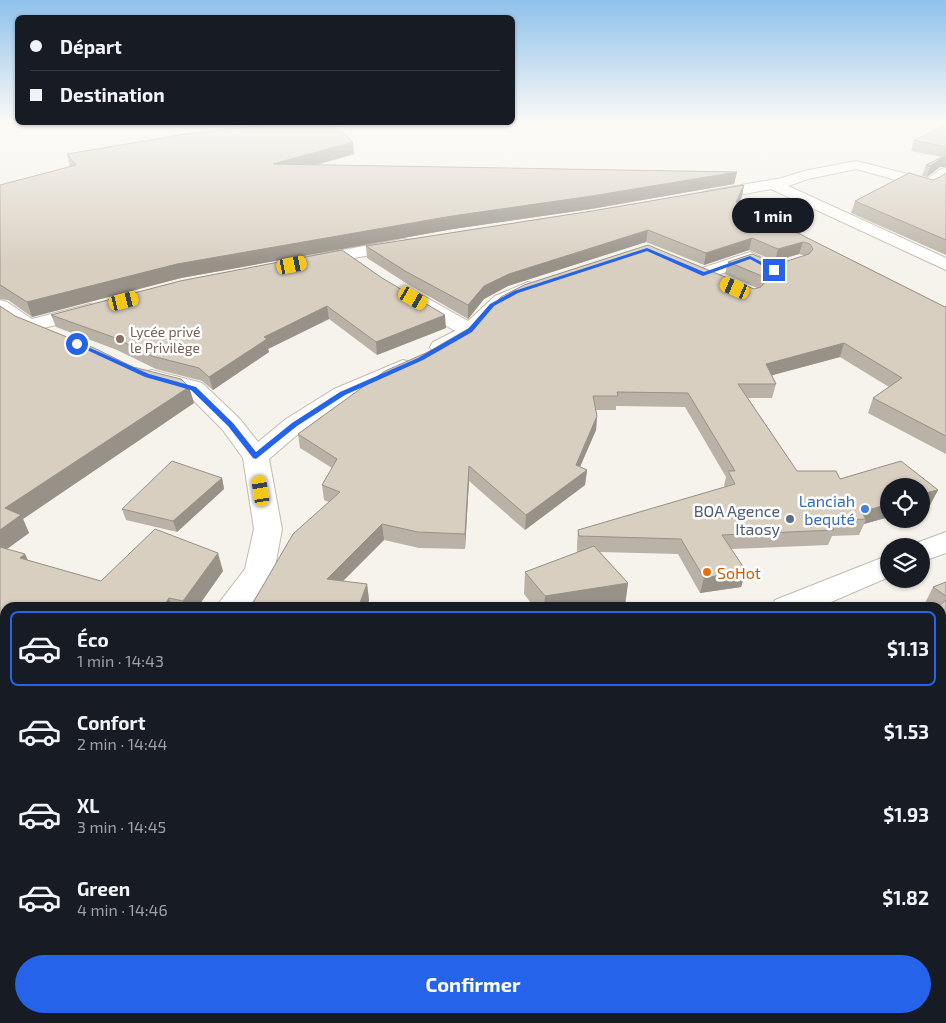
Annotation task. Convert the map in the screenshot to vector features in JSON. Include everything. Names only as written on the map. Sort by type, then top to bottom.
[{"type":"street","points":[[686,199],[785,182],[804,175],[831,170]]},
{"type":"street","points":[[874,170],[930,184],[946,172]]},
{"type":"street","points":[[772,184],[946,265]]},
{"type":"street","points":[[299,264],[415,242]]},
{"type":"street","points":[[348,254],[365,268]]},
{"type":"street","points":[[727,284],[696,271],[750,257],[774,270],[783,267]]},
{"type":"street","points":[[256,457],[295,424],[342,394],[420,359],[470,331],[492,305],[516,292],[543,282]]},
{"type":"street","points":[[398,289],[470,331]]},
{"type":"street","points":[[0,306],[29,326],[64,340]]},
{"type":"street","points":[[29,326],[105,306]]},
{"type":"street","points":[[132,368],[147,376],[194,388],[231,424],[256,457],[268,530],[259,572],[235,602]]},
{"type":"street","points":[[930,548],[946,542]]},
{"type":"street","points":[[800,602],[880,569]]},
{"type":"building","points":[[58,170],[606,170],[737,172],[592,196],[452,216],[177,264],[27,302],[0,285],[0,185]]},
{"type":"building","points":[[909,173],[933,180],[946,173],[946,240],[855,201]]},
{"type":"building","points":[[744,185],[736,202],[946,306],[946,436],[873,398],[902,378],[844,343],[766,364],[776,384],[738,384],[797,471],[836,471],[840,479],[901,461],[923,478],[880,478],[880,507],[861,512],[866,519],[830,521],[834,530],[722,535],[746,571],[704,578],[681,539],[579,536],[578,530],[735,484],[728,471],[735,471],[688,393],[617,392],[618,396],[593,396],[597,416],[576,465],[587,470],[526,515],[469,466],[465,534],[418,532],[382,524],[327,579],[367,584],[360,602],[253,602],[293,534],[340,492],[322,485],[337,459],[298,434],[385,371],[428,352],[478,323],[501,297],[524,285],[648,245],[754,289],[761,287],[765,282],[762,276],[728,262],[752,254],[778,264],[809,254],[813,249],[810,244],[803,242],[778,249],[752,238],[706,253],[648,230],[509,274],[484,286],[468,305],[405,271],[366,246]]},
{"type":"building","points":[[342,250],[382,278],[445,315],[376,342],[327,306],[264,337],[267,339],[209,377],[199,368],[152,356],[113,337],[51,315],[180,281]]},
{"type":"building","points":[[0,306],[15,316],[94,348],[133,367],[181,379],[189,387],[5,508],[21,515],[0,530]]},
{"type":"building","points":[[172,461],[222,478],[173,521],[122,509]]},
{"type":"building","points":[[930,484],[938,490],[930,492]]},
{"type":"building","points":[[155,529],[218,553],[183,601],[169,598],[166,602],[0,602],[0,547],[25,554],[20,558],[101,581]]},
{"type":"building","points":[[594,546],[628,583],[545,596],[525,572]]},
{"type":"building","points":[[946,582],[946,596],[933,587]]},
{"type":"place","name":"Lycée privé le Privilège","points":[[120,339]]},
{"type":"place","name":"Lanciah bequté","points":[[865,509]]},
{"type":"place","name":"BOA Agence Itaosy","points":[[790,519]]},
{"type":"place","name":"SoHot","points":[[707,572]]},
{"type":"route","points":[[77,344],[147,376],[194,388],[231,424],[256,457],[295,424],[342,394],[420,359],[470,331],[492,305],[516,292],[647,249],[703,274],[750,257],[774,270]]}]
